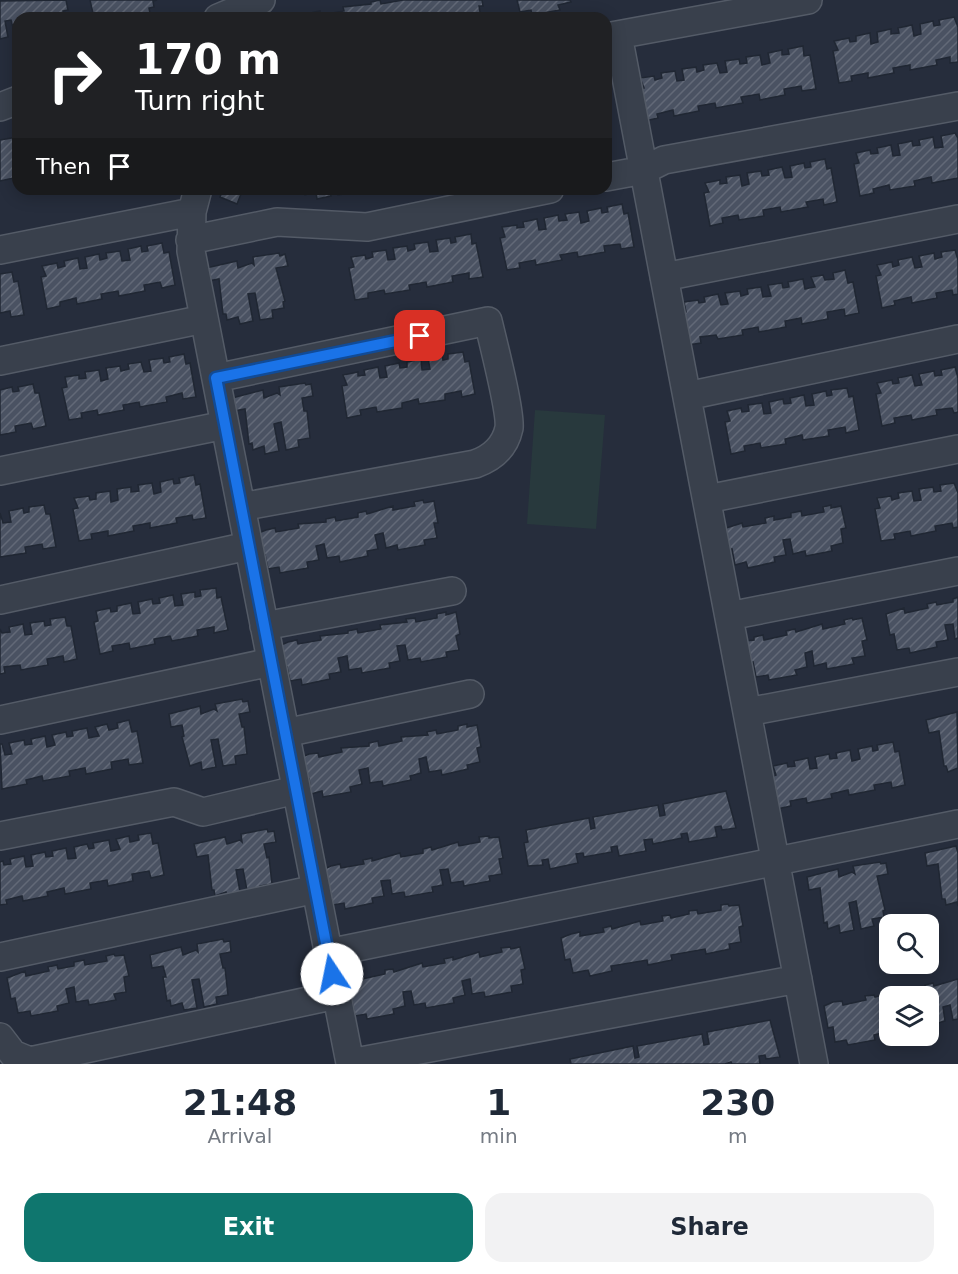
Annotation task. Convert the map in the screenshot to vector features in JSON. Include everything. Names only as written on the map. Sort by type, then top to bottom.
[{"type":"lane","points":[[232,12],[261,0]]},
{"type":"lane","points":[[808,0],[713,8],[612,36],[644,170],[814,1064]]},
{"type":"lane","points":[[612,176],[644,170],[664,160],[958,106]]},
{"type":"lane","points":[[190,240],[277,222],[367,227],[521,195]]},
{"type":"lane","points":[[0,250],[195,201],[190,240],[204,319],[350,1063],[798,979]]},
{"type":"lane","points":[[664,277],[958,219]]},
{"type":"lane","points":[[0,361],[204,319]]},
{"type":"lane","points":[[216,378],[488,321],[507,414],[509,425],[502,445],[486,460],[475,464],[241,507]]},
{"type":"lane","points":[[687,396],[958,339]]},
{"type":"lane","points":[[0,471],[225,425]]},
{"type":"lane","points":[[706,499],[958,449]]},
{"type":"lane","points":[[0,600],[249,546]]},
{"type":"lane","points":[[729,616],[958,571]]},
{"type":"lane","points":[[264,626],[452,591]]},
{"type":"lane","points":[[0,720],[271,662]]},
{"type":"lane","points":[[747,712],[958,672]]},
{"type":"lane","points":[[285,733],[470,694]]},
{"type":"lane","points":[[0,837],[174,802],[203,812],[296,790]]},
{"type":"lane","points":[[328,953],[958,824]]},
{"type":"lane","points":[[0,957],[316,889]]},
{"type":"lane","points":[[0,1037],[13,1054],[30,1061],[336,995]]},
{"type":"shaded area","points":[[535,410],[605,415],[596,529],[527,524]]},
{"type":"building","points":[[66,0],[68,10],[63,12],[12,12],[12,24],[11,20],[5,21],[8,37],[0,39],[0,1]]},
{"type":"building","points":[[90,0],[157,0],[153,1],[154,7],[149,8],[150,12],[93,12]]},
{"type":"building","points":[[380,0],[381,4],[403,0],[482,0],[483,6],[479,6],[480,12],[338,12],[344,11],[343,7],[371,4],[371,2]]},
{"type":"building","points":[[517,0],[570,0],[571,2],[558,5],[560,10],[520,12]]},
{"type":"building","points":[[954,17],[958,27],[958,62],[950,63],[950,57],[936,60],[937,65],[910,70],[910,65],[893,68],[894,73],[868,78],[868,73],[851,76],[852,81],[839,83],[833,51],[838,50],[834,41],[849,38],[850,42],[856,41],[856,36],[870,33],[871,44],[878,42],[877,32],[891,29],[891,34],[899,33],[898,28],[912,25],[914,36],[921,34],[920,24],[933,21],[934,26],[940,25],[939,20]]},
{"type":"building","points":[[803,46],[804,56],[810,55],[816,89],[802,91],[801,86],[784,89],[785,95],[760,100],[759,94],[741,97],[743,103],[716,108],[715,103],[698,106],[699,111],[674,116],[673,110],[657,114],[658,118],[645,121],[639,89],[644,88],[640,78],[654,76],[655,80],[662,78],[661,73],[675,71],[677,81],[684,80],[682,69],[696,67],[697,72],[704,70],[703,65],[717,63],[720,73],[727,72],[725,61],[739,59],[740,64],[747,63],[746,57],[760,55],[762,65],[770,63],[768,53],[782,50],[782,55],[789,54],[788,49]]},
{"type":"building","points":[[955,133],[958,138],[958,178],[932,183],[931,177],[914,181],[915,186],[890,190],[889,185],[873,189],[874,193],[860,196],[854,164],[859,163],[856,153],[870,150],[871,154],[878,153],[877,148],[891,145],[893,156],[900,155],[898,144],[912,141],[913,146],[920,145],[919,140],[933,137],[935,148],[943,147],[941,136]]},
{"type":"building","points":[[12,138],[12,178],[0,181],[0,140]]},
{"type":"building","points":[[825,159],[827,169],[831,168],[837,202],[824,205],[823,199],[806,202],[808,207],[781,212],[780,207],[763,210],[764,216],[739,220],[738,215],[722,218],[723,223],[710,226],[704,193],[709,192],[705,183],[720,180],[720,184],[727,183],[726,177],[740,175],[742,186],[749,184],[747,173],[761,171],[762,176],[769,175],[768,170],[782,167],[785,178],[792,177],[790,166],[804,163],[805,168],[811,167],[810,162]]},
{"type":"building","points":[[221,195],[241,195],[237,204],[220,197]]},
{"type":"building","points":[[316,195],[331,196],[317,199]]},
{"type":"building","points":[[622,204],[624,214],[628,213],[634,247],[621,249],[620,244],[604,246],[605,252],[578,257],[577,252],[560,255],[562,260],[536,265],[535,260],[519,263],[520,268],[507,270],[500,238],[505,237],[502,227],[517,225],[517,228],[524,227],[523,222],[537,219],[539,230],[546,229],[544,218],[558,215],[559,221],[567,220],[565,214],[579,212],[581,223],[589,221],[587,211],[601,208],[602,213],[608,212],[607,207]]},
{"type":"building","points":[[471,234],[472,244],[476,243],[483,277],[469,279],[469,273],[452,276],[453,282],[427,287],[426,282],[409,285],[410,290],[385,294],[384,290],[368,293],[368,298],[355,300],[349,268],[354,267],[351,257],[365,255],[366,259],[373,257],[372,252],[386,250],[388,260],[395,259],[393,248],[407,246],[408,251],[415,249],[414,244],[428,242],[430,252],[438,251],[436,240],[450,238],[451,243],[456,242],[455,237]]},
{"type":"building","points":[[162,243],[164,253],[169,252],[175,285],[162,288],[160,282],[144,285],[145,291],[119,296],[118,291],[101,294],[102,299],[77,304],[76,298],[60,302],[60,306],[47,309],[41,277],[46,276],[42,266],[57,263],[58,268],[65,266],[64,261],[78,258],[80,269],[87,268],[85,257],[99,254],[100,260],[107,258],[106,253],[120,251],[122,261],[130,260],[128,249],[141,246],[142,252],[148,251],[147,246]]},
{"type":"building","points":[[955,250],[958,260],[958,294],[953,295],[952,290],[936,293],[937,298],[912,303],[911,297],[894,301],[895,305],[882,308],[876,276],[881,275],[877,265],[892,262],[893,267],[899,265],[898,260],[912,257],[915,268],[922,267],[919,256],[934,253],[935,259],[942,257],[941,252]]},
{"type":"building","points":[[279,253],[280,256],[285,254],[288,266],[276,268],[285,301],[283,302],[284,308],[272,310],[273,318],[260,320],[255,293],[248,294],[253,321],[240,324],[238,317],[227,320],[226,314],[223,314],[219,279],[208,281],[206,268],[237,261],[238,268],[252,263],[254,265],[253,257]]},
{"type":"building","points":[[845,270],[848,283],[853,282],[859,313],[845,316],[844,309],[827,312],[828,319],[802,324],[801,318],[785,321],[786,327],[759,332],[758,327],[742,330],[743,335],[718,339],[716,335],[700,337],[701,343],[688,345],[682,313],[686,312],[684,302],[698,300],[699,303],[705,302],[704,297],[718,294],[721,305],[728,304],[725,293],[740,291],[741,296],[748,294],[747,289],[761,287],[763,297],[771,296],[768,285],[782,283],[783,288],[789,287],[788,282],[803,279],[805,289],[815,287],[811,277],[823,275],[825,280],[834,279],[833,273]]},
{"type":"building","points":[[12,272],[14,282],[18,281],[24,315],[11,317],[10,311],[0,313],[0,274]]},
{"type":"building","points":[[463,352],[465,362],[469,361],[475,394],[462,397],[461,391],[445,394],[445,400],[419,404],[418,399],[402,403],[402,408],[377,412],[376,407],[360,410],[361,415],[347,418],[342,386],[347,385],[343,375],[358,372],[358,376],[365,375],[364,370],[378,367],[380,378],[387,377],[385,366],[399,363],[400,368],[407,367],[407,362],[421,359],[422,370],[430,369],[428,358],[442,355],[443,360],[448,359],[448,354]]},
{"type":"building","points":[[184,354],[186,364],[190,363],[196,397],[183,399],[182,393],[166,397],[167,402],[140,407],[139,402],[123,405],[124,410],[98,415],[97,410],[81,413],[82,418],[69,420],[62,388],[67,387],[65,377],[79,375],[79,379],[86,378],[85,372],[99,370],[101,381],[108,379],[106,368],[120,366],[121,371],[129,369],[128,364],[141,362],[144,372],[151,371],[149,360],[163,358],[164,363],[170,362],[169,357]]},
{"type":"building","points":[[955,367],[958,378],[958,412],[954,413],[952,408],[936,410],[937,415],[912,420],[911,415],[894,418],[895,423],[882,426],[876,394],[881,393],[877,383],[892,380],[893,384],[899,383],[898,378],[912,375],[915,386],[922,385],[919,374],[934,371],[935,376],[942,375],[941,370]]},
{"type":"building","points":[[305,383],[306,385],[311,384],[313,396],[302,398],[304,411],[307,411],[310,438],[298,440],[299,447],[286,450],[281,422],[274,424],[279,451],[265,454],[264,446],[253,450],[252,443],[249,444],[245,409],[234,411],[232,398],[263,390],[264,398],[277,393],[280,395],[279,387]]},
{"type":"building","points":[[33,384],[35,393],[39,393],[46,426],[33,429],[31,423],[15,426],[16,432],[0,435],[0,390],[12,387],[13,392],[19,391],[18,387]]},
{"type":"building","points":[[847,388],[849,397],[853,396],[859,430],[846,433],[845,427],[828,430],[829,436],[803,440],[802,435],[785,439],[786,444],[761,448],[760,443],[744,446],[745,451],[731,454],[725,422],[730,421],[727,411],[741,408],[742,412],[749,411],[748,405],[762,403],[764,414],[771,413],[769,402],[783,399],[784,404],[791,403],[790,398],[804,395],[806,406],[814,405],[812,394],[826,391],[827,396],[832,395],[831,390]]},
{"type":"building","points":[[194,475],[196,485],[200,484],[206,518],[193,520],[192,515],[176,518],[177,523],[150,528],[150,523],[133,526],[134,531],[108,536],[108,531],[91,534],[92,539],[79,541],[73,509],[78,508],[74,498],[89,496],[90,500],[96,499],[96,493],[110,491],[111,502],[118,500],[117,489],[131,487],[131,492],[139,491],[138,485],[152,483],[154,494],[161,492],[160,482],[173,479],[174,484],[180,483],[179,478]]},
{"type":"building","points":[[954,483],[958,493],[958,527],[953,528],[952,523],[935,526],[936,531],[911,536],[910,531],[894,534],[895,539],[881,541],[875,509],[880,508],[877,498],[891,496],[892,500],[899,498],[898,493],[912,491],[914,501],[921,500],[919,489],[933,487],[934,492],[941,491],[940,485]]},
{"type":"building","points":[[423,500],[424,503],[434,501],[438,523],[434,523],[437,538],[424,540],[425,545],[398,550],[397,545],[386,548],[383,533],[375,535],[378,549],[367,551],[368,556],[340,562],[339,556],[327,558],[324,544],[316,546],[319,560],[307,562],[308,568],[280,573],[279,567],[268,569],[265,555],[261,556],[256,534],[266,530],[275,528],[276,532],[299,528],[298,524],[326,522],[326,519],[335,517],[336,521],[358,517],[358,513],[366,511],[367,514],[393,506],[393,510],[415,506],[414,502]]},
{"type":"building","points":[[44,505],[46,514],[50,514],[56,547],[43,549],[42,544],[25,547],[26,553],[0,557],[0,513],[3,523],[11,522],[9,511],[23,508],[24,513],[29,512],[29,507]]},
{"type":"building","points":[[831,505],[831,508],[841,506],[846,528],[841,529],[843,543],[831,546],[832,551],[806,556],[805,551],[793,554],[790,539],[783,540],[786,555],[774,557],[775,562],[748,568],[746,562],[735,565],[732,549],[728,550],[723,529],[742,523],[743,527],[766,523],[765,518],[774,516],[774,520],[791,517],[791,513],[801,511],[802,516],[824,512],[823,507]]},
{"type":"building","points":[[216,588],[217,598],[221,597],[228,630],[214,633],[214,627],[197,630],[198,636],[172,641],[170,636],[154,639],[155,644],[130,649],[129,643],[112,646],[113,651],[100,654],[94,622],[98,621],[96,611],[110,608],[111,612],[117,611],[117,606],[131,603],[133,614],[140,613],[138,602],[152,599],[153,604],[160,603],[159,598],[173,595],[175,606],[183,605],[181,594],[195,592],[195,597],[201,596],[200,590]]},
{"type":"building","points":[[958,597],[958,638],[955,639],[953,624],[945,625],[948,640],[936,642],[937,647],[910,653],[909,648],[897,650],[894,634],[890,635],[886,614],[904,608],[905,613],[928,608],[927,604],[953,602],[953,599]]},
{"type":"building","points":[[446,612],[446,615],[456,612],[460,634],[456,636],[459,650],[446,652],[447,657],[421,662],[420,658],[408,660],[405,645],[397,646],[400,661],[389,663],[390,668],[362,673],[361,668],[349,670],[347,656],[338,658],[341,672],[329,674],[330,679],[302,685],[301,679],[290,681],[287,667],[283,668],[279,646],[288,642],[297,640],[298,644],[321,640],[320,636],[348,633],[348,631],[357,629],[358,633],[381,629],[380,625],[407,622],[406,619],[415,618],[416,622],[437,618],[437,614]]},
{"type":"building","points":[[65,617],[67,626],[71,626],[77,659],[64,662],[63,656],[47,659],[48,665],[21,670],[20,665],[4,667],[5,673],[0,674],[0,629],[2,633],[10,632],[9,627],[23,624],[25,635],[32,634],[30,623],[44,621],[45,626],[51,625],[50,619]]},
{"type":"building","points":[[852,618],[853,620],[862,618],[867,640],[862,641],[865,656],[852,658],[854,664],[827,669],[826,663],[814,666],[812,651],[805,653],[807,667],[795,670],[797,675],[769,680],[768,675],[756,677],[753,662],[749,663],[745,641],[754,640],[754,637],[763,635],[764,640],[787,635],[786,631],[795,629],[796,632],[822,624],[823,629],[845,624],[844,620]]},
{"type":"building","points":[[242,699],[243,702],[248,701],[250,712],[239,714],[242,727],[244,727],[247,754],[235,756],[236,764],[223,766],[218,739],[211,740],[216,767],[202,770],[201,762],[190,766],[182,737],[184,736],[182,725],[171,727],[169,714],[200,706],[201,714],[214,709],[217,711],[215,704]]},
{"type":"building","points":[[957,712],[958,768],[948,772],[944,766],[939,731],[929,733],[926,720]]},
{"type":"building","points":[[129,720],[132,732],[137,731],[143,763],[129,765],[128,759],[111,762],[112,769],[86,774],[85,768],[69,771],[70,776],[43,781],[42,776],[26,780],[27,784],[2,789],[0,744],[2,744],[5,755],[12,754],[9,743],[24,740],[25,745],[32,744],[31,739],[45,736],[47,747],[55,745],[52,735],[66,732],[67,737],[73,736],[72,731],[87,728],[89,738],[99,736],[95,727],[107,724],[109,730],[118,728],[117,723]]},
{"type":"building","points":[[467,724],[467,727],[477,725],[481,747],[477,748],[480,762],[467,765],[468,769],[442,775],[441,770],[429,772],[426,757],[419,759],[421,773],[410,776],[411,780],[383,786],[382,781],[370,783],[368,768],[359,770],[362,784],[350,787],[351,792],[323,797],[322,791],[311,794],[309,779],[304,780],[300,758],[309,754],[318,753],[319,757],[342,752],[341,748],[369,746],[369,743],[378,741],[379,746],[402,741],[401,737],[428,735],[427,732],[436,730],[437,734],[458,730],[458,726]]},
{"type":"building","points":[[893,742],[895,752],[899,751],[905,785],[892,788],[891,782],[874,785],[875,790],[849,795],[848,790],[831,794],[832,798],[807,803],[806,798],[790,801],[791,806],[777,809],[771,777],[776,775],[773,766],[787,763],[788,767],[795,766],[794,761],[808,758],[810,769],[817,768],[815,757],[829,754],[830,759],[837,758],[836,753],[850,750],[852,761],[860,759],[858,749],[872,746],[873,751],[878,750],[877,745]]},
{"type":"building","points":[[726,791],[736,828],[722,830],[721,826],[715,827],[717,837],[689,842],[687,833],[681,834],[682,838],[653,844],[652,839],[644,840],[646,851],[619,856],[617,846],[611,847],[612,852],[584,857],[583,853],[576,854],[578,863],[550,869],[548,859],[542,860],[543,865],[528,866],[524,843],[528,842],[526,830],[589,818],[591,829],[595,828],[593,817],[658,805],[660,816],[665,815],[663,804]]},
{"type":"building","points":[[267,829],[268,832],[274,831],[276,842],[264,844],[267,858],[269,857],[272,884],[260,886],[261,894],[248,896],[243,869],[236,870],[241,897],[228,900],[226,892],[215,896],[212,890],[208,855],[197,857],[194,844],[225,837],[227,844],[240,840],[242,842],[241,834]]},
{"type":"building","points":[[151,833],[153,844],[158,843],[164,875],[151,878],[149,871],[132,874],[133,881],[108,886],[107,880],[90,883],[91,889],[65,894],[64,888],[47,892],[48,896],[23,901],[22,896],[6,900],[7,904],[0,905],[0,862],[3,861],[4,865],[11,864],[10,859],[24,856],[26,867],[33,866],[31,855],[45,852],[46,857],[53,856],[52,851],[66,848],[68,859],[76,858],[74,847],[87,844],[89,849],[94,848],[93,843],[109,840],[111,851],[120,849],[116,839],[129,836],[130,842],[139,840],[138,835]]},
{"type":"building","points":[[489,836],[489,838],[499,837],[503,858],[499,859],[502,874],[489,876],[490,881],[464,886],[463,881],[451,883],[448,869],[440,870],[443,885],[432,887],[433,892],[405,897],[404,892],[392,894],[390,880],[381,881],[384,896],[372,898],[373,903],[345,909],[344,903],[333,905],[330,891],[326,891],[322,870],[331,866],[340,864],[341,868],[364,864],[363,860],[372,858],[372,861],[400,853],[401,857],[423,853],[423,849],[431,847],[432,850],[458,842],[459,846],[480,842],[479,837]]},
{"type":"building","points":[[956,846],[958,906],[957,902],[946,905],[945,899],[942,899],[938,864],[927,866],[925,853]]},
{"type":"building","points":[[886,863],[888,874],[877,876],[885,910],[884,914],[879,914],[879,918],[872,919],[874,926],[861,929],[856,901],[849,903],[854,930],[840,933],[839,925],[828,929],[827,922],[824,923],[820,888],[809,890],[807,877],[838,869],[839,877],[852,872],[855,874],[853,866]]},
{"type":"building","points":[[728,904],[729,906],[739,905],[743,926],[739,927],[741,942],[729,944],[730,949],[706,954],[705,949],[671,955],[672,960],[648,965],[647,960],[611,966],[612,971],[590,976],[588,970],[573,973],[570,959],[565,960],[561,938],[571,934],[580,932],[580,936],[604,932],[603,928],[611,926],[612,929],[640,921],[641,925],[663,921],[662,916],[670,915],[671,918],[689,914],[689,911],[697,910],[698,914],[721,910],[721,905]]},
{"type":"building","points":[[223,939],[224,942],[230,941],[231,952],[220,954],[223,968],[225,968],[228,995],[216,997],[217,1004],[204,1007],[199,979],[192,980],[197,1008],[184,1010],[182,1003],[171,1006],[170,1000],[167,1001],[163,966],[152,968],[150,955],[181,947],[183,955],[196,950],[198,952],[197,944]]},
{"type":"building","points":[[510,947],[511,949],[520,947],[525,969],[521,970],[523,984],[511,986],[512,992],[485,997],[484,992],[472,994],[470,979],[462,981],[465,995],[453,998],[454,1003],[426,1008],[425,1003],[414,1005],[411,991],[403,992],[405,1006],[393,1009],[394,1014],[367,1019],[366,1014],[355,1016],[352,1001],[347,1002],[343,980],[362,975],[362,979],[385,974],[385,970],[393,969],[394,972],[422,963],[423,967],[445,963],[444,959],[453,957],[453,960],[479,952],[480,957],[502,952],[501,948]]},
{"type":"building","points":[[114,954],[115,956],[124,955],[129,976],[124,977],[126,992],[114,994],[116,1000],[89,1005],[88,1000],[76,1002],[74,987],[66,989],[69,1003],[57,1006],[58,1011],[31,1016],[30,1011],[18,1013],[15,998],[11,999],[7,978],[25,971],[26,976],[49,971],[48,967],[57,965],[58,969],[74,966],[74,962],[84,960],[85,965],[107,961],[106,956]]},
{"type":"building","points":[[958,979],[958,1019],[953,1020],[950,1005],[943,1007],[945,1021],[939,1023],[939,986],[934,986]]},
{"type":"building","points":[[874,995],[875,997],[879,996],[879,1034],[874,1035],[875,1040],[848,1045],[846,1040],[835,1042],[833,1027],[828,1028],[824,1006],[833,1002],[842,1001],[843,1005],[866,1000],[865,996]]},
{"type":"building","points":[[770,1020],[780,1057],[766,1059],[765,1055],[759,1056],[760,1064],[732,1064],[731,1062],[725,1064],[571,1064],[570,1059],[633,1046],[635,1058],[639,1057],[637,1046],[702,1034],[704,1045],[709,1044],[707,1032]]},
{"type":"route","points":[[332,974],[216,378],[420,336]]}]
